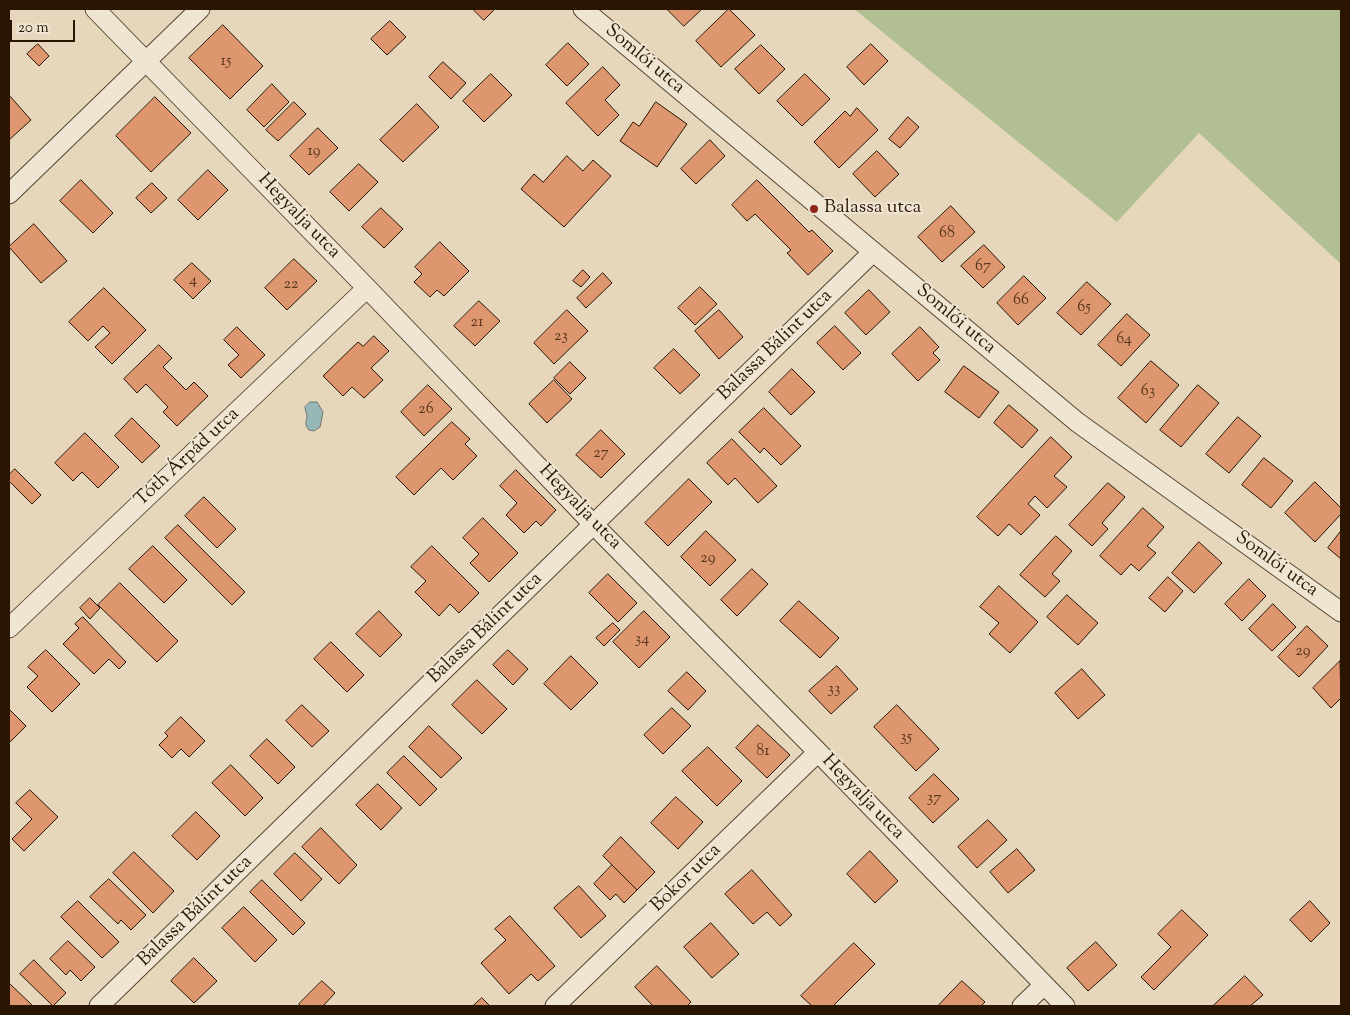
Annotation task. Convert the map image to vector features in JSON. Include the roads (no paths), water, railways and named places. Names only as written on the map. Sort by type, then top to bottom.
[{"type":"street","name":"Hegyalja utca","points":[[95,9],[368,288],[593,524],[818,752],[1064,1006]]},
{"type":"street","points":[[9,194],[200,9]]},
{"type":"street","name":"Somlói utca","points":[[583,9],[1077,422],[1341,612]]},
{"type":"street","name":"Balassa Bálint utca","points":[[99,1006],[873,252]]},
{"type":"street","name":"Tóth Árpád utca","points":[[9,628],[368,288]]},
{"type":"street","name":"Bokor utca","points":[[555,1006],[818,752]]},
{"type":"street","points":[[1022,1006],[1044,985]]},
{"type":"water","points":[[310,402],[317,402],[323,412],[320,427],[314,431],[309,430],[306,425],[305,407]]},
{"type":"place","name":"Balassa utca","points":[[814,209]]}]
